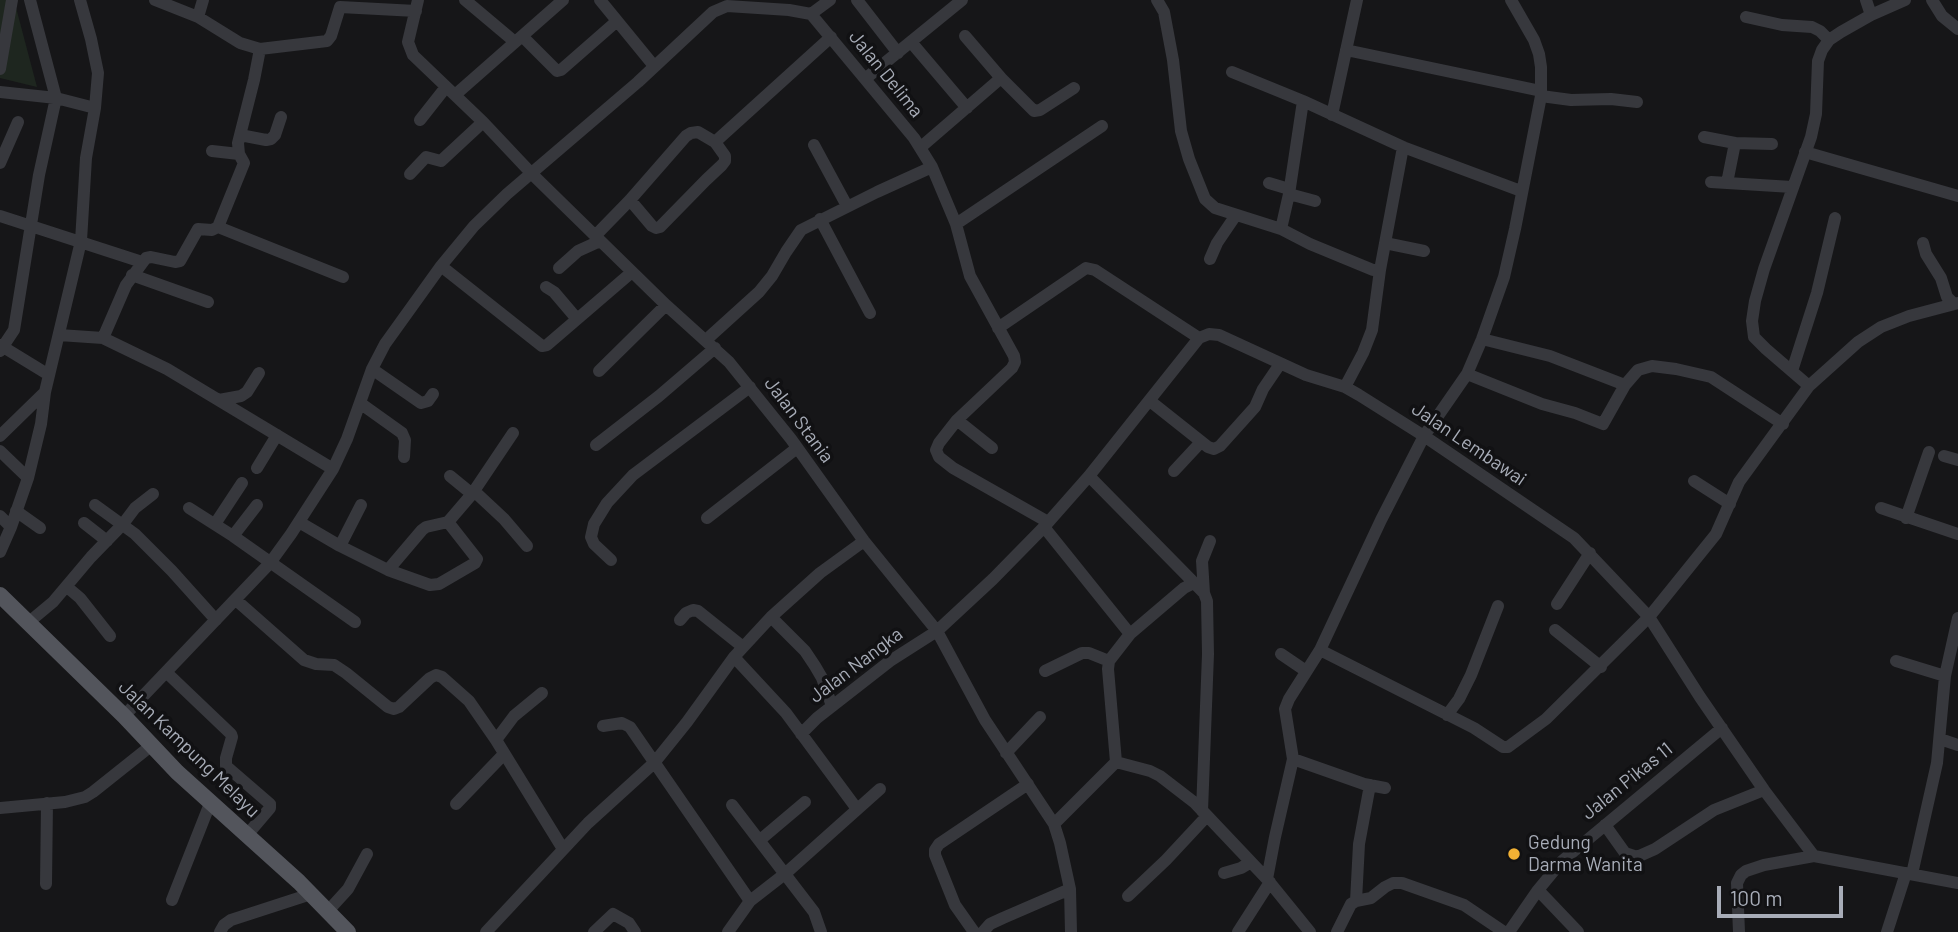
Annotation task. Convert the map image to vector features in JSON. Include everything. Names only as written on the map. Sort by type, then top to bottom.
[{"type":"main road","name":"Jalan Kampung Melayu","points":[[0,595],[124,716],[177,772],[311,894],[348,932]]},
{"type":"street","points":[[0,69],[12,0]]},
{"type":"street","points":[[30,0],[56,98],[39,175],[14,330],[1,348],[49,376]]},
{"type":"street","points":[[0,552],[28,478],[41,424],[45,392],[81,241],[86,158],[98,73],[80,0]]},
{"type":"street","points":[[155,0],[198,17],[240,43],[260,49],[327,41],[330,39],[340,3],[417,6]]},
{"type":"street","points":[[198,17],[203,0]]},
{"type":"street","points":[[465,0],[556,71],[561,70],[617,21]]},
{"type":"street","points":[[420,120],[450,91],[518,39],[563,0]]},
{"type":"street","points":[[600,0],[654,66]]},
{"type":"street","points":[[124,716],[270,563],[333,469],[372,369],[385,344],[441,265],[474,226],[713,12],[727,6],[811,14],[830,0]]},
{"type":"street","points":[[857,0],[898,53]]},
{"type":"street","points":[[865,79],[962,0]]},
{"type":"street","points":[[1157,0],[1164,12],[1174,60],[1181,131],[1205,199],[1215,208],[1280,229],[1373,270],[1380,270]]},
{"type":"street","points":[[1332,115],[1357,0]]},
{"type":"street","points":[[1238,932],[1269,880],[1275,837],[1293,759],[1285,709],[1289,699],[1320,650],[1424,436],[1467,374],[1510,253],[1541,94],[1539,54],[1511,0]]},
{"type":"street","points":[[1866,0],[1871,15]]},
{"type":"street","points":[[1809,386],[1754,337],[1752,321],[1764,269],[1816,114],[1818,61],[1822,50],[1829,40],[1871,15],[1905,0]]},
{"type":"street","points":[[1932,0],[1942,16],[1958,29]]},
{"type":"street","name":"Jalan Stania","points":[[417,6],[408,42],[410,51],[597,238],[711,344],[750,387],[864,541],[936,631],[985,720],[1054,824],[1070,889],[1072,932]]},
{"type":"street","name":"Jalan Delima","points":[[811,14],[921,147],[956,224],[970,276],[1014,356],[1012,369],[957,420],[939,443],[936,450],[939,457],[1046,524]]},
{"type":"street","points":[[1746,17],[1782,25],[1812,27],[1829,40]]},
{"type":"street","points":[[965,36],[1034,111],[1040,110],[1074,88]]},
{"type":"street","points":[[715,142],[831,37]]},
{"type":"street","points":[[911,42],[967,108]]},
{"type":"street","points":[[103,338],[118,301],[132,275],[146,258],[180,261],[198,229],[212,230],[218,227],[244,163],[237,148],[260,49]]},
{"type":"street","points":[[1346,50],[1571,100],[1637,102]]},
{"type":"street","points":[[1231,72],[1303,101],[1403,147],[1521,191]]},
{"type":"street","points":[[921,147],[1001,78]]},
{"type":"street","points":[[0,92],[56,98],[95,108]]},
{"type":"street","points":[[1280,229],[1289,191],[1303,101]]},
{"type":"street","points":[[240,135],[271,139],[281,117]]},
{"type":"street","points":[[0,163],[18,122]]},
{"type":"street","points":[[410,174],[426,157],[441,161],[483,122]]},
{"type":"street","points":[[956,224],[1102,126]]},
{"type":"street","points":[[559,268],[597,238],[630,200],[686,136],[698,132],[715,142],[725,156],[725,161],[660,227],[652,226],[630,200]]},
{"type":"street","points":[[1704,137],[1735,143],[1772,144]]},
{"type":"street","points":[[1727,183],[1735,143]]},
{"type":"street","points":[[814,145],[847,206]]},
{"type":"street","points":[[1345,387],[1372,330],[1380,270],[1403,147]]},
{"type":"street","points":[[212,151],[239,154]]},
{"type":"street","points":[[1805,152],[1958,196]]},
{"type":"street","points":[[596,445],[659,396],[711,344],[772,276],[802,230],[932,167]]},
{"type":"street","points":[[1711,182],[1792,187]]},
{"type":"street","points":[[1269,183],[1315,201]]},
{"type":"street","points":[[1210,259],[1217,243],[1236,215]]},
{"type":"street","points":[[0,216],[142,262]]},
{"type":"street","points":[[1792,371],[1817,293],[1835,218]]},
{"type":"street","points":[[820,219],[870,313]]},
{"type":"street","points":[[218,227],[343,277]]},
{"type":"street","points":[[1385,243],[1424,251]]},
{"type":"street","points":[[1923,243],[1926,254],[1941,278],[1947,297],[1956,303]]},
{"type":"street","points":[[441,265],[542,346],[547,345],[632,272]]},
{"type":"street","points":[[936,631],[993,579],[1046,524],[1089,476],[1199,338],[1095,270],[1086,268],[998,328]]},
{"type":"street","points":[[132,275],[208,302]]},
{"type":"street","points":[[546,287],[554,292],[578,319]]},
{"type":"street","points":[[1320,650],[1474,729],[1503,747],[1508,747],[1546,719],[1649,617],[1716,534],[1739,482],[1809,386],[1858,342],[1881,327],[1956,303]]},
{"type":"street","points":[[599,371],[666,305]]},
{"type":"street","name":"Jalan Lembawai","points":[[1199,338],[1209,334],[1219,335],[1316,379],[1345,387],[1424,436],[1558,526],[1590,553],[1649,617],[1721,729],[1814,856]]},
{"type":"street","points":[[59,335],[103,338],[167,369],[333,469]]},
{"type":"street","points":[[1482,338],[1550,356],[1625,385]]},
{"type":"street","points":[[1150,401],[1201,442],[1214,449],[1220,446],[1259,403],[1263,389],[1280,364]]},
{"type":"street","points":[[1467,374],[1542,404],[1603,424],[1625,385],[1638,370],[1652,366],[1704,375],[1718,381],[1783,424]]},
{"type":"street","points":[[372,369],[421,403],[428,401],[433,394]]},
{"type":"street","points":[[219,400],[241,396],[247,392],[259,373]]},
{"type":"street","points":[[611,560],[594,544],[591,537],[594,524],[607,503],[633,475],[750,387]]},
{"type":"street","points":[[0,436],[45,392]]},
{"type":"street","points":[[360,402],[402,433],[405,440],[404,457]]},
{"type":"street","points":[[957,420],[992,448]]},
{"type":"street","points":[[388,570],[422,530],[448,522],[473,492],[513,433]]},
{"type":"street","points":[[257,468],[277,435]]},
{"type":"street","points":[[1174,471],[1201,442]]},
{"type":"street","points":[[707,518],[797,448]]},
{"type":"street","points":[[0,451],[28,478]]},
{"type":"street","points":[[1906,518],[1929,452]]},
{"type":"street","points":[[1944,456],[1958,460]]},
{"type":"street","points":[[450,476],[504,519],[527,546]]},
{"type":"street","points":[[1089,476],[1199,588],[1207,601],[1205,813],[1166,860],[1128,896]]},
{"type":"street","points":[[1694,481],[1730,504]]},
{"type":"street","points":[[215,524],[242,483]]},
{"type":"street","points":[[29,622],[53,602],[135,508],[153,494]]},
{"type":"street","points":[[96,505],[123,524],[172,571],[216,620]]},
{"type":"street","points":[[233,536],[257,505]]},
{"type":"street","points":[[340,546],[361,505]]},
{"type":"street","points":[[189,508],[355,622]]},
{"type":"street","points":[[1881,508],[1958,534]]},
{"type":"street","points":[[16,511],[40,528]]},
{"type":"street","points":[[0,516],[11,527]]},
{"type":"street","points":[[299,522],[388,570],[435,585],[475,563],[477,559],[448,522]]},
{"type":"street","points":[[84,523],[107,541]]},
{"type":"street","points":[[1046,524],[1130,634]]},
{"type":"street","points":[[494,929],[563,849],[654,763],[734,657],[771,617],[820,573],[864,541]]},
{"type":"street","points":[[1199,588],[1202,561],[1210,541]]},
{"type":"street","points":[[1557,604],[1590,553]]},
{"type":"street","points":[[67,587],[80,598],[110,636]]},
{"type":"street","points":[[1054,824],[1116,762],[1109,661],[1130,634],[1184,588],[1199,588]]},
{"type":"street","points":[[236,600],[304,660],[334,665],[388,707],[399,707],[430,678],[436,675],[442,677],[468,701],[496,740],[563,849]]},
{"type":"street","points":[[1447,715],[1471,676],[1498,606]]},
{"type":"street","points":[[680,620],[686,612],[698,611],[743,647]]},
{"type":"street","points":[[771,617],[805,651],[822,678],[832,706]]},
{"type":"street","points":[[1887,932],[1924,825],[1940,738],[1945,676],[1955,643],[1958,618]]},
{"type":"street","points":[[1555,630],[1601,667]]},
{"type":"street","name":"Jalan Nangka","points":[[801,734],[832,706],[936,631]]},
{"type":"street","points":[[1045,671],[1082,653],[1109,661]]},
{"type":"street","points":[[1281,654],[1306,671]]},
{"type":"street","points":[[734,657],[786,713],[857,808]]},
{"type":"street","points":[[1896,661],[1945,676]]},
{"type":"street","points":[[166,672],[231,734],[226,766],[270,804],[270,808],[247,835]]},
{"type":"street","points":[[496,740],[514,716],[542,693]]},
{"type":"street","points":[[1006,753],[1041,717]]},
{"type":"street","points":[[603,726],[622,723],[627,725],[750,901]]},
{"type":"street","name":"Jalan Pikas 11","points":[[1507,932],[1562,861],[1721,729]]},
{"type":"street","points":[[1940,738],[1958,745]]},
{"type":"street","points":[[0,808],[65,802],[85,797],[152,745]]},
{"type":"street","points":[[456,804],[504,754]]},
{"type":"street","points":[[1293,759],[1385,788]]},
{"type":"street","points":[[1116,762],[1160,776],[1180,790],[1269,880],[1310,932]]},
{"type":"street","points":[[974,932],[955,905],[935,850],[939,844],[1028,784]]},
{"type":"street","points":[[1356,901],[1359,844],[1370,785]]},
{"type":"street","points":[[727,932],[750,901],[786,873],[880,789]]},
{"type":"street","points":[[1605,825],[1625,853],[1637,857],[1655,849],[1714,810],[1764,790]]},
{"type":"street","points":[[172,900],[211,801]]},
{"type":"street","points":[[760,840],[805,802]]},
{"type":"street","points":[[46,884],[47,803]]},
{"type":"street","points":[[732,805],[814,912],[821,932]]},
{"type":"street","points":[[327,912],[348,889],[367,854]]},
{"type":"street","points":[[1740,932],[1737,883],[1746,871],[1764,865],[1814,856],[1958,883]]},
{"type":"street","points":[[1224,873],[1251,862]]},
{"type":"street","points":[[1337,932],[1351,904],[1371,898],[1393,883],[1402,883],[1464,905],[1507,932]]},
{"type":"street","points":[[983,932],[990,924],[1070,889]]},
{"type":"street","points":[[1538,890],[1578,932]]},
{"type":"street","points":[[220,932],[231,920],[311,894]]},
{"type":"street","points":[[594,932],[613,914],[629,923],[635,932]]},
{"type":"shaded area","points":[[0,0],[14,0],[37,87],[0,78]]},
{"type":"place","name":"Gedung Darma Wanita","points":[[1514,854]]}]
